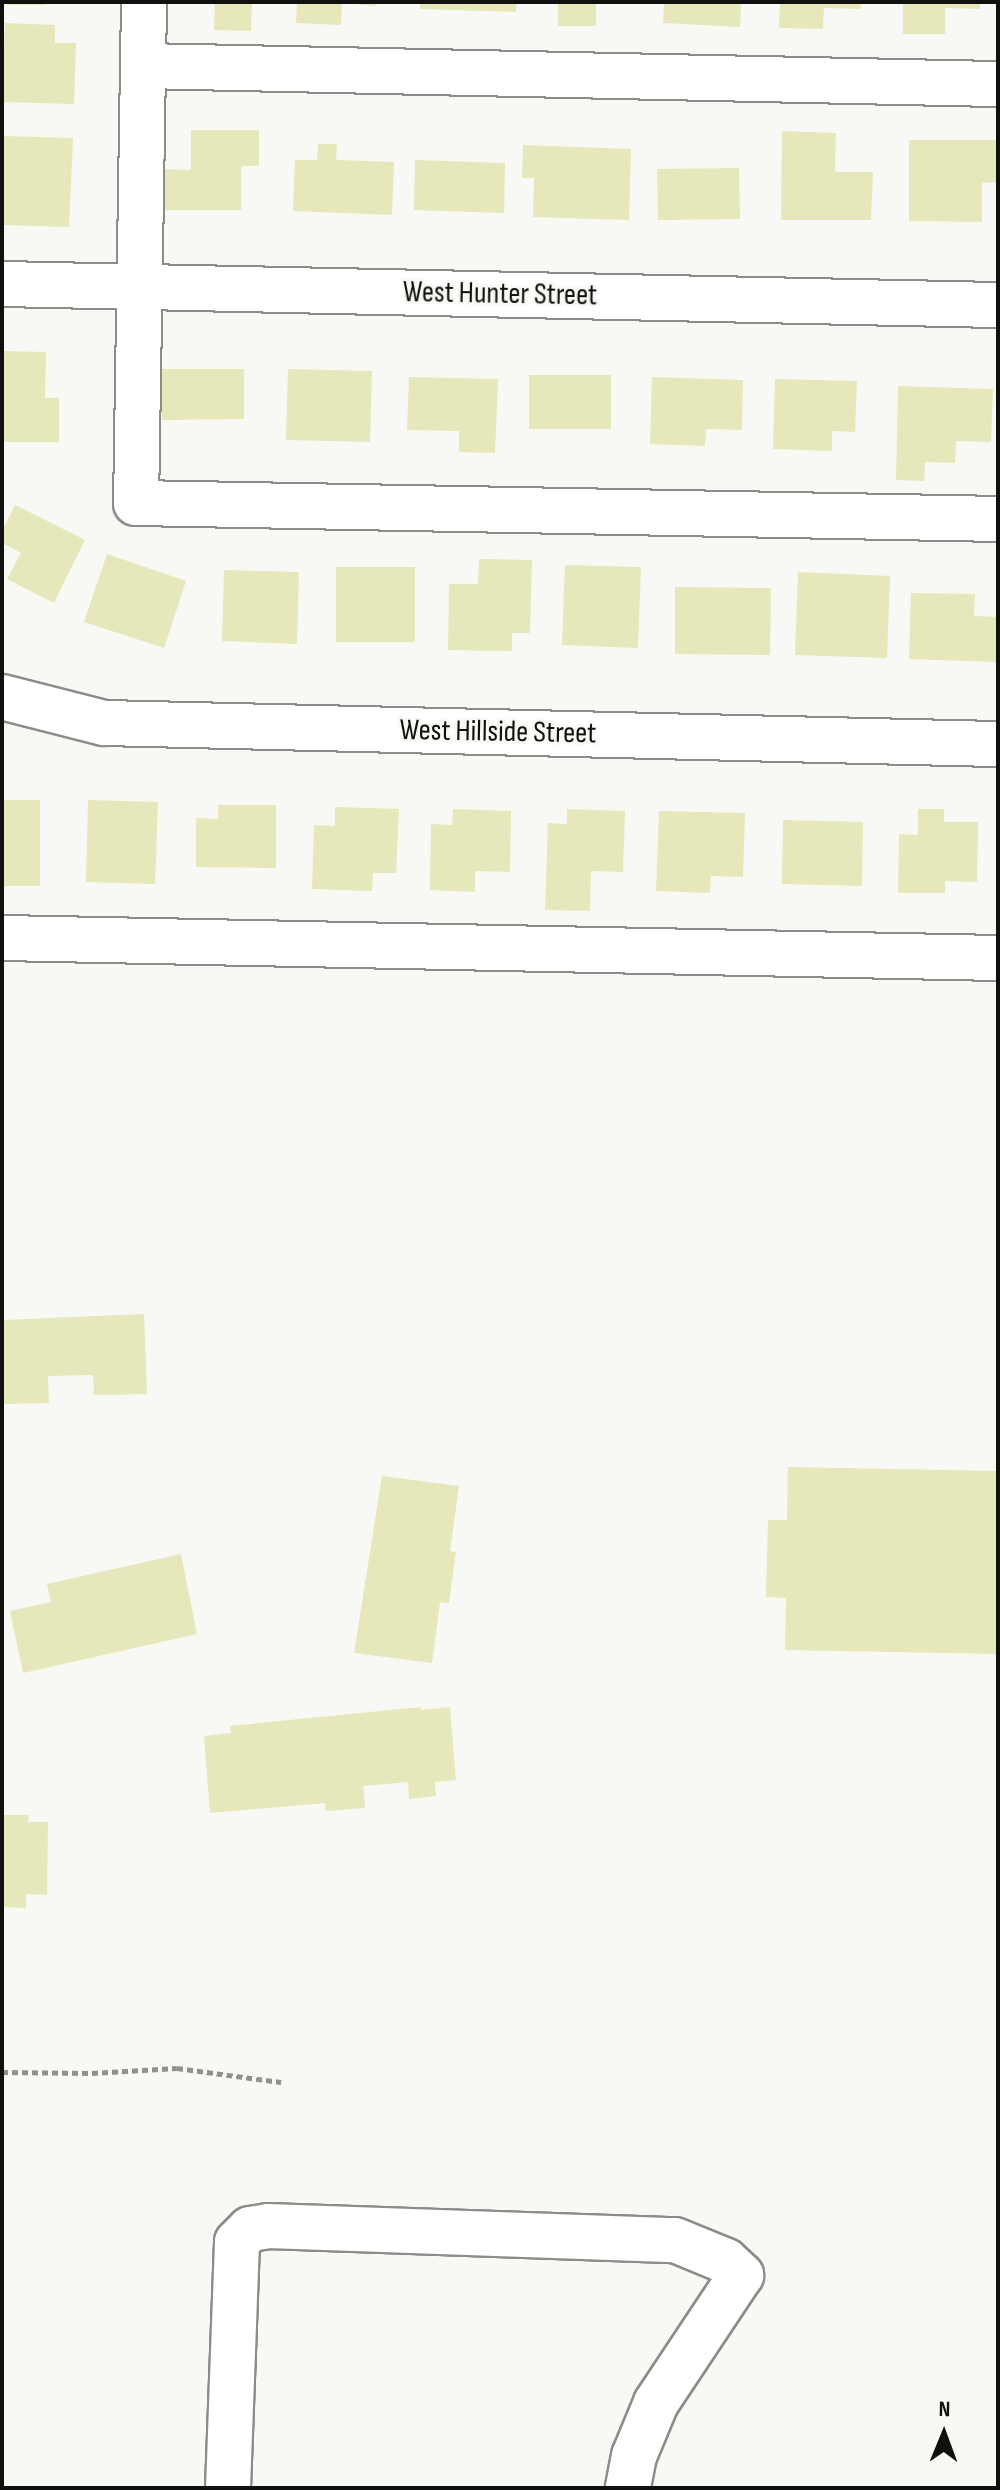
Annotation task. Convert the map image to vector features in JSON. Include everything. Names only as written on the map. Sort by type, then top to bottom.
[{"type":"street","points":[[144,2],[136,503],[998,519]]},
{"type":"street","points":[[143,66],[998,84]]},
{"type":"street","name":"West Hunter Street","points":[[2,284],[998,305]]},
{"type":"street","name":"West Hillside Street","points":[[2,697],[104,723],[998,744]]},
{"type":"street","points":[[2,938],[998,958]]},
{"type":"street","points":[[228,2488],[237,2242],[250,2229],[268,2226],[675,2240],[726,2261],[741,2275],[656,2403],[634,2456],[628,2488]]},
{"type":"path","points":[[2,2072],[92,2073],[177,2068],[281,2082]]},
{"type":"building","points":[[7,2],[44,2],[44,5],[7,5]]},
{"type":"building","points":[[215,2],[252,2],[251,31],[214,30]]},
{"type":"building","points":[[297,2],[342,2],[341,25],[296,23]]},
{"type":"building","points":[[354,2],[377,2],[376,6]]},
{"type":"building","points":[[420,2],[517,2],[516,12],[420,9]]},
{"type":"building","points":[[558,2],[596,2],[596,26],[558,26]]},
{"type":"building","points":[[664,2],[741,2],[740,27],[663,23]]},
{"type":"building","points":[[780,2],[861,2],[861,9],[824,8],[823,29],[779,28]]},
{"type":"building","points":[[903,2],[980,2],[980,9],[945,8],[945,34],[903,34]]},
{"type":"building","points":[[5,23],[55,25],[55,43],[76,43],[74,104],[2,102]]},
{"type":"building","points":[[191,130],[259,130],[259,166],[241,166],[241,210],[158,210],[159,169],[191,170]]},
{"type":"building","points":[[782,131],[836,133],[835,172],[873,172],[871,220],[781,220]]},
{"type":"building","points":[[3,136],[73,138],[69,227],[2,225]]},
{"type":"building","points":[[909,140],[998,140],[998,182],[982,183],[982,222],[909,221]]},
{"type":"building","points":[[318,144],[337,144],[336,160],[394,162],[392,215],[293,211],[295,160],[317,160]]},
{"type":"building","points":[[523,145],[631,149],[629,220],[533,217],[534,178],[522,178]]},
{"type":"building","points":[[415,160],[505,163],[504,213],[414,210]]},
{"type":"building","points":[[739,168],[740,219],[658,220],[657,169]]},
{"type":"building","points":[[2,351],[46,352],[45,398],[59,398],[59,442],[2,442]]},
{"type":"building","points":[[162,369],[244,369],[244,419],[162,420]]},
{"type":"building","points":[[288,369],[372,371],[370,442],[286,440]]},
{"type":"building","points":[[529,375],[611,375],[611,429],[529,429]]},
{"type":"building","points":[[409,377],[498,379],[495,453],[459,452],[459,431],[407,430]]},
{"type":"building","points":[[652,377],[743,380],[742,430],[706,429],[705,446],[650,444]]},
{"type":"building","points":[[775,379],[857,381],[855,432],[832,431],[832,451],[773,449]]},
{"type":"building","points":[[898,386],[993,389],[991,442],[956,441],[955,463],[925,462],[924,481],[896,480]]},
{"type":"building","points":[[15,505],[85,540],[54,603],[7,579],[21,553],[2,543],[2,531]]},
{"type":"building","points":[[107,554],[186,581],[164,648],[84,622]]},
{"type":"building","points":[[479,559],[532,560],[530,633],[512,633],[512,651],[448,650],[449,584],[478,584]]},
{"type":"building","points":[[565,565],[641,567],[638,648],[562,645]]},
{"type":"building","points":[[336,567],[415,567],[415,642],[336,642]]},
{"type":"building","points":[[224,570],[299,572],[297,644],[222,641]]},
{"type":"building","points":[[798,572],[890,576],[887,658],[795,655]]},
{"type":"building","points":[[675,587],[771,588],[770,655],[675,654]]},
{"type":"building","points":[[911,593],[975,594],[974,616],[998,617],[998,662],[909,659]]},
{"type":"building","points":[[2,800],[40,800],[40,886],[2,886]]},
{"type":"building","points":[[88,800],[158,802],[155,884],[86,882]]},
{"type":"building","points":[[218,805],[276,805],[276,868],[196,867],[196,818],[218,819]]},
{"type":"building","points":[[335,807],[399,809],[396,873],[373,873],[372,891],[312,889],[314,825],[335,826]]},
{"type":"building","points":[[453,809],[511,811],[510,872],[475,871],[475,892],[430,890],[431,824],[452,825]]},
{"type":"building","points":[[567,809],[625,811],[623,872],[591,871],[590,911],[545,910],[548,823],[567,824]]},
{"type":"building","points":[[918,809],[944,809],[944,822],[978,822],[977,882],[945,881],[945,893],[898,893],[899,834],[918,835]]},
{"type":"building","points":[[659,811],[745,813],[743,877],[711,876],[710,893],[656,891]]},
{"type":"building","points":[[783,820],[863,822],[862,886],[782,884]]},
{"type":"building","points":[[144,1314],[147,1394],[94,1395],[93,1375],[48,1376],[49,1403],[2,1404],[2,1320]]},
{"type":"building","points":[[788,1467],[998,1471],[998,1654],[785,1650],[786,1598],[766,1597],[768,1520],[787,1520]]},
{"type":"building","points":[[382,1476],[459,1486],[450,1551],[456,1552],[449,1603],[440,1602],[432,1663],[354,1653]]},
{"type":"building","points":[[181,1554],[197,1634],[23,1673],[10,1611],[51,1602],[47,1584]]},
{"type":"building","points":[[421,1707],[421,1710],[450,1707],[456,1780],[435,1782],[436,1796],[409,1799],[408,1782],[363,1786],[365,1808],[326,1811],[325,1803],[210,1813],[204,1736],[231,1733],[230,1726]]},
{"type":"building","points":[[2,1815],[29,1815],[28,1822],[48,1822],[47,1895],[26,1894],[26,1908],[2,1907]]}]
